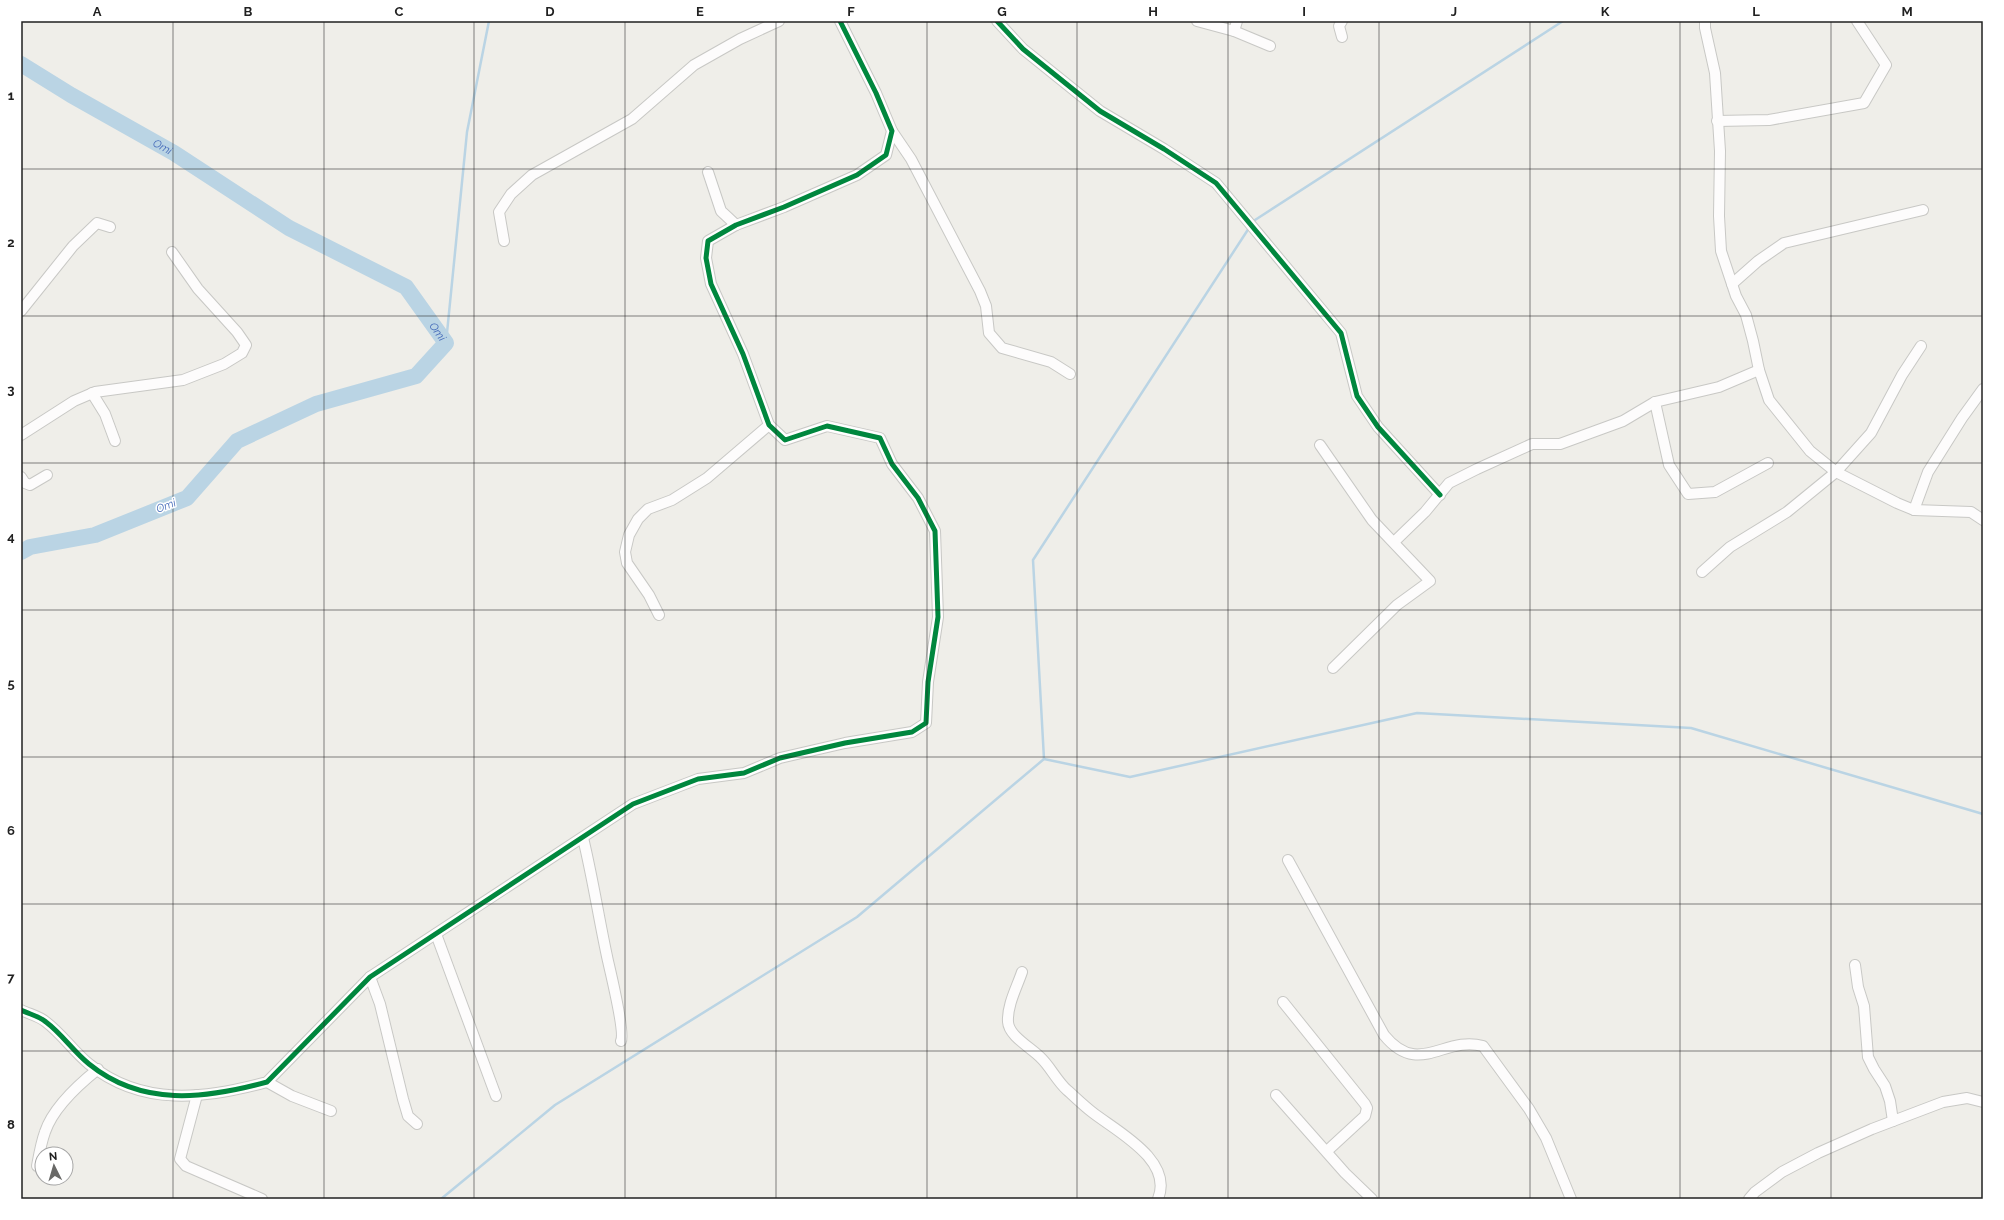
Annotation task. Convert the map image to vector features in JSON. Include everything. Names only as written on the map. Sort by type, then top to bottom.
[{"type":"street","points":[[504,241],[499,212],[512,194],[532,175],[632,119],[694,65],[740,38],[779,21]]},
{"type":"street","points":[[840,21],[876,93],[892,131],[911,159],[980,291],[986,306],[989,332],[1002,348],[1051,362],[1070,374]]},
{"type":"street","points":[[997,21],[1023,49],[1100,112],[1164,149],[1216,183],[1341,333],[1357,396],[1378,427],[1440,495]]},
{"type":"street","points":[[1197,21],[1236,26],[1270,46]]},
{"type":"street","points":[[1342,21],[1339,26],[1342,37]]},
{"type":"street","points":[[1706,21],[1705,28],[1715,73],[1720,151],[1719,216],[1721,251],[1732,284],[1746,316],[1759,370],[1769,400],[1810,451],[1836,472],[1914,510],[1970,512],[1983,520]]},
{"type":"street","points":[[1717,121],[1769,120],[1864,103],[1886,65],[1857,21]]},
{"type":"street","points":[[21,1010],[44,1020],[85,1060],[120,1084],[149,1093],[179,1097],[249,1087],[267,1082],[370,977],[633,804],[698,779],[744,773],[780,758],[845,743],[912,732],[926,723],[928,682],[938,617],[938,564],[935,531],[918,498],[892,464],[880,438],[827,426],[785,440],[769,425],[743,354],[711,284],[706,258],[708,241],[736,225],[784,207],[857,175],[886,155],[892,131]]},
{"type":"street","points":[[708,172],[721,211],[736,225]]},
{"type":"street","points":[[1732,284],[1758,261],[1784,243],[1924,210]]},
{"type":"street","points":[[21,311],[73,246],[97,222],[110,227]]},
{"type":"street","points":[[21,435],[74,401],[92,393],[183,380],[224,364],[242,353],[246,345],[237,332],[198,290],[172,252]]},
{"type":"street","points":[[1702,572],[1730,547],[1787,512],[1836,472],[1871,433],[1902,375],[1921,346]]},
{"type":"street","points":[[1394,542],[1425,512],[1449,483],[1532,444],[1560,444],[1623,421],[1655,402],[1719,387],[1759,370]]},
{"type":"street","points":[[1914,510],[1928,472],[1962,418],[1983,389]]},
{"type":"street","points":[[92,393],[105,414],[115,441]]},
{"type":"street","points":[[1655,402],[1669,465],[1688,494],[1715,492],[1768,463]]},
{"type":"street","points":[[659,615],[650,595],[627,563],[625,552],[629,535],[638,519],[648,509],[672,500],[707,478],[769,425]]},
{"type":"street","points":[[1320,444],[1372,520],[1430,581],[1397,605],[1332,668]]},
{"type":"street","points":[[21,477],[25,483],[30,485],[47,475]]},
{"type":"street","points":[[583,838],[615,990],[619,1025],[623,1036],[621,1041]]},
{"type":"street","points":[[1288,860],[1384,1035],[1392,1046],[1403,1052],[1417,1056],[1468,1045],[1483,1046],[1529,1108],[1546,1138],[1571,1199]]},
{"type":"street","points":[[436,934],[496,1096]]},
{"type":"street","points":[[1855,965],[1858,987],[1864,1006],[1868,1057],[1874,1070],[1885,1086],[1890,1101],[1893,1121]]},
{"type":"street","points":[[1022,972],[1011,1002],[1008,1022],[1010,1031],[1041,1058],[1065,1088],[1092,1112],[1129,1139],[1152,1160],[1159,1173],[1161,1183],[1161,1192],[1158,1199]]},
{"type":"street","points":[[370,977],[380,1004],[402,1099],[408,1116],[417,1124]]},
{"type":"street","points":[[1284,1002],[1367,1108],[1365,1116],[1327,1150]]},
{"type":"street","points":[[42,1146],[45,1132],[76,1087],[98,1069]]},
{"type":"street","points":[[267,1082],[292,1096],[330,1111]]},
{"type":"street","points":[[197,1095],[180,1159],[186,1166],[262,1199]]},
{"type":"street","points":[[1276,1095],[1327,1150],[1346,1173],[1372,1199]]},
{"type":"street","points":[[1749,1199],[1755,1192],[1782,1172],[1818,1153],[1893,1121],[1943,1102],[1968,1098],[1983,1102]]},
{"type":"waterway","points":[[446,343],[467,132],[489,21]]},
{"type":"waterway","points":[[1255,220],[1563,21]]},
{"type":"waterway","name":"Omi","points":[[21,64],[71,95],[174,153],[289,228],[406,287],[446,343],[416,376],[316,404],[237,441],[187,498],[95,535],[30,547],[21,552]]},
{"type":"waterway","points":[[441,1199],[555,1105],[857,917],[1044,759],[1033,560],[1249,228]]},
{"type":"waterway","points":[[1044,759],[1130,777],[1417,713],[1691,728],[1983,814]]},
{"type":"cycle path","points":[[21,1010],[46,1022],[89,1064],[109,1078],[130,1087],[152,1093],[175,1096],[220,1092],[267,1082],[370,977],[633,804],[698,779],[744,773],[780,758],[845,743],[912,732],[926,723],[928,682],[938,617],[935,531],[918,498],[892,464],[880,438],[827,426],[785,440],[769,425],[743,354],[711,284],[706,258],[708,241],[736,225],[784,207],[857,175],[886,155],[892,131],[876,93],[840,21]]},
{"type":"cycle path","points":[[997,21],[1023,49],[1100,111],[1164,149],[1216,183],[1341,333],[1357,396],[1378,427],[1440,495]]}]
